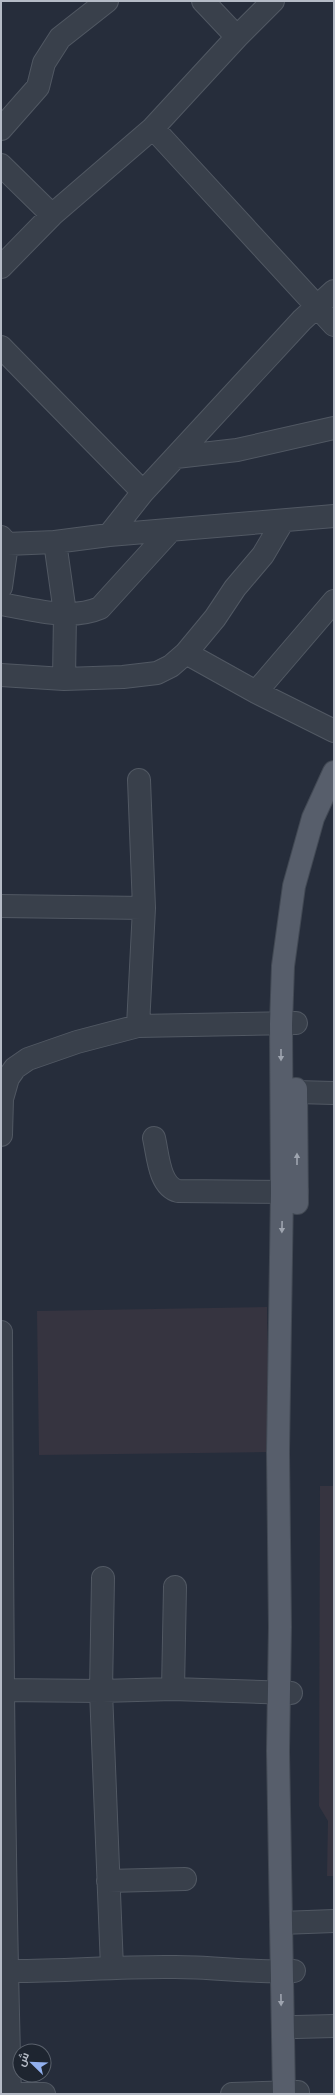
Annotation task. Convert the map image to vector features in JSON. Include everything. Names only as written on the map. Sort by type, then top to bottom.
[{"type":"main road","points":[[290,1192],[296,1092],[283,966],[294,886],[313,818],[334,772]]},
{"type":"main road","points":[[291,2093],[287,1971],[284,1693],[280,1627],[290,1192],[288,1024],[302,913],[324,819],[334,796]]},
{"type":"main road","points":[[287,1971],[296,2027],[291,2093]]},
{"type":"street","points":[[1,129],[38,86],[44,63],[60,38],[107,1]]},
{"type":"street","points":[[203,1],[237,37]]},
{"type":"street","points":[[1,267],[52,214],[153,128],[237,37],[273,1]]},
{"type":"street","points":[[153,128],[334,325]]},
{"type":"street","points":[[1,165],[52,214]]},
{"type":"street","points":[[109,535],[143,492],[302,320],[334,291]]},
{"type":"street","points":[[1,347],[143,492]]},
{"type":"street","points":[[176,457],[237,450],[334,428]]},
{"type":"street","points":[[1,587],[4,540],[55,542],[109,535],[334,516]]},
{"type":"street","points":[[1,675],[64,679],[157,673],[171,666],[186,653],[215,618],[235,588],[263,555],[283,521]]},
{"type":"street","points":[[1,604],[65,613],[90,612],[100,608],[171,530]]},
{"type":"street","points":[[55,542],[65,613],[64,679]]},
{"type":"street","points":[[256,692],[334,601]]},
{"type":"street","points":[[186,653],[256,692],[334,731]]},
{"type":"street","points":[[138,1026],[144,908],[139,780]]},
{"type":"street","points":[[1,906],[144,908]]},
{"type":"street","points":[[1,1135],[2,1099],[8,1078],[15,1068],[28,1059],[77,1042],[138,1026],[288,1024]]},
{"type":"street","points":[[296,1092],[334,1093]]},
{"type":"street","points":[[154,1138],[161,1169],[167,1185],[171,1189],[178,1191],[290,1192]]},
{"type":"street","points":[[1,1332],[2,1792],[5,2059],[10,2094],[44,2094]]},
{"type":"street","points":[[103,1578],[101,1691],[112,1968]]},
{"type":"street","points":[[173,1689],[174,1587]]},
{"type":"street","points":[[2,1690],[101,1691],[173,1689],[284,1693]]},
{"type":"street","points":[[108,1881],[185,1879]]},
{"type":"street","points":[[287,1923],[334,1921]]},
{"type":"street","points":[[4,1971],[78,1971],[112,1968],[175,1967],[287,1971]]},
{"type":"street","points":[[296,2027],[334,2026]]},
{"type":"street","points":[[232,2094],[291,2093]]},
{"type":"shaded area","points":[[267,1307],[269,1452],[39,1455],[37,1311]]},
{"type":"shaded area","points":[[320,1486],[334,1486],[334,1876],[327,1876],[328,1821],[319,1806]]}]
